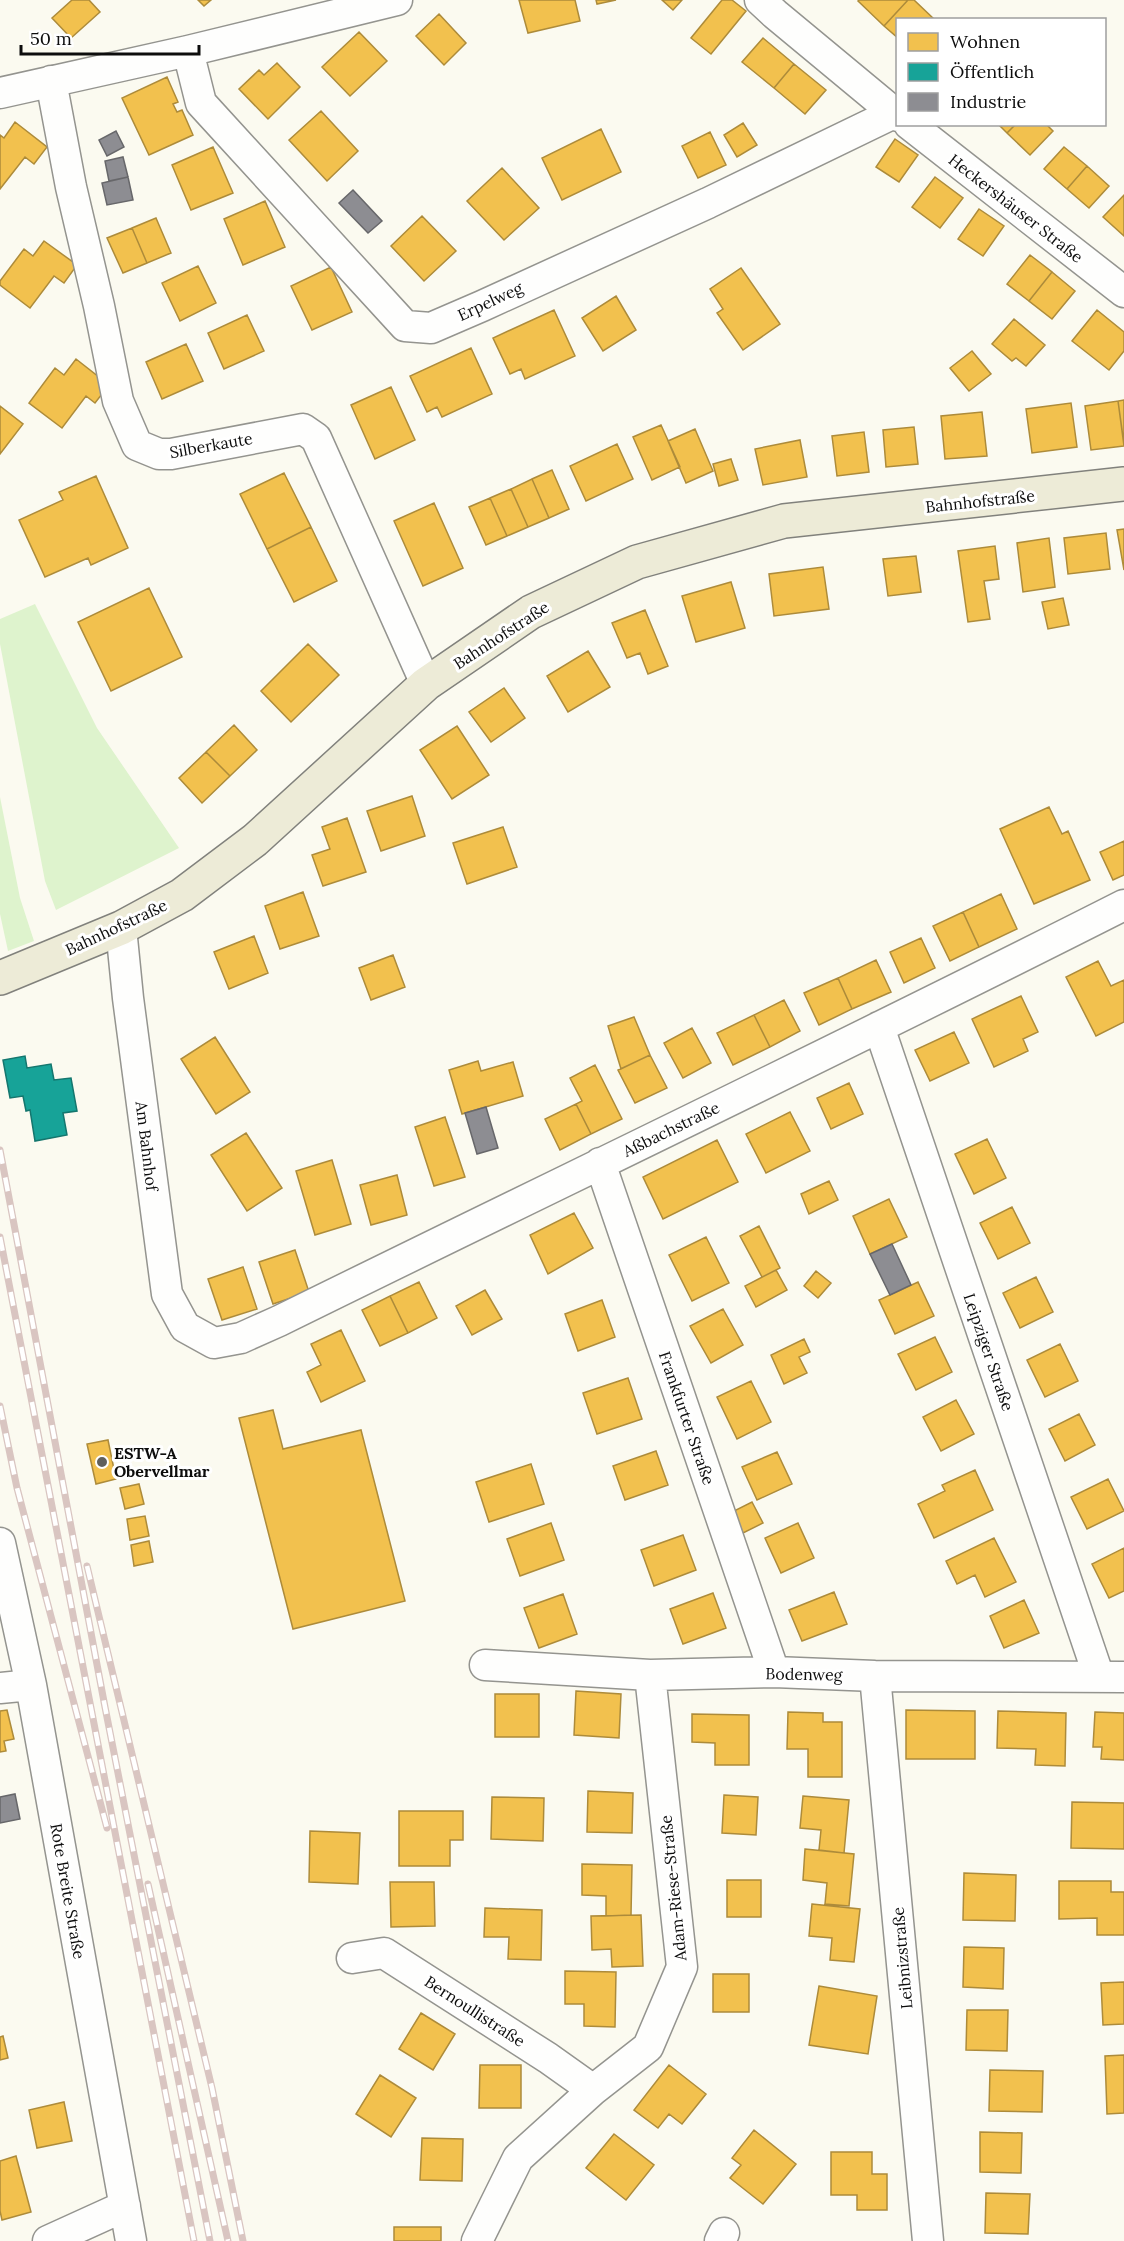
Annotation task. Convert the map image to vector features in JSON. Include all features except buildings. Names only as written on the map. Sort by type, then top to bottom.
[{"type":"main road","name":"Bahnhofstraße","points":[[0,978],[122,928],[182,895],[255,840],[426,684],[531,612],[637,562],[784,521],[1124,484]]},
{"type":"street","points":[[0,93],[188,51],[397,0]]},
{"type":"street","name":"Heckershäuser Straße","points":[[760,0],[896,115]]},
{"type":"street","name":"Erpelweg","points":[[188,51],[201,104],[405,326],[431,328],[896,120]]},
{"type":"street","name":"Silberkaute","points":[[51,81],[70,187],[99,306],[118,401],[137,445],[159,454],[171,454],[303,429],[316,438],[426,684]]},
{"type":"street","name":"Heckershäuser Straße","points":[[910,126],[1124,292]]},
{"type":"street","name":"Aßbachstraße","points":[[214,1343],[241,1338],[279,1321],[1124,905]]},
{"type":"street","name":"Am Bahnhof","points":[[122,928],[128,998],[167,1294],[185,1327],[214,1343]]},
{"type":"street","name":"Leipziger Straße","points":[[879,1027],[1112,1677]]},
{"type":"street","name":"Frankfurter Straße","points":[[600,1163],[774,1672]]},
{"type":"street","name":"Rote Breite Straße","points":[[0,1543],[31,1685],[131,2241]]},
{"type":"street","name":"Bodenweg","points":[[485,1665],[650,1675],[774,1672],[875,1676],[1112,1677]]},
{"type":"street","name":"Adam-Riese-Straße","points":[[477,2241],[518,2158],[593,2090],[648,2047],[682,1967],[650,1675]]},
{"type":"street","name":"Leibnizstraße","points":[[875,1676],[928,2241]]},
{"type":"street","points":[[0,1688],[31,1685]]},
{"type":"street","name":"Bernoullistraße","points":[[352,1958],[384,1953],[593,2090]]},
{"type":"street","points":[[48,2241],[125,2206]]},
{"type":"green space","points":[[35,604],[97,728],[179,848],[56,910],[45,881],[0,644],[0,619]]},
{"type":"green space","points":[[0,797],[20,898],[34,941],[8,951],[0,914]]},
{"type":"railway","points":[[0,1150],[105,1707],[210,2241]]},
{"type":"railway","points":[[0,1237],[194,2241]]},
{"type":"railway","points":[[0,1406],[17,1488],[107,1828]]},
{"type":"railway","points":[[87,1566],[212,2088],[243,2241]]},
{"type":"railway","points":[[148,1884],[228,2241]]},
{"type":"place","name":"ESTW-A Obervellmar","points":[[102,1462]]}]
